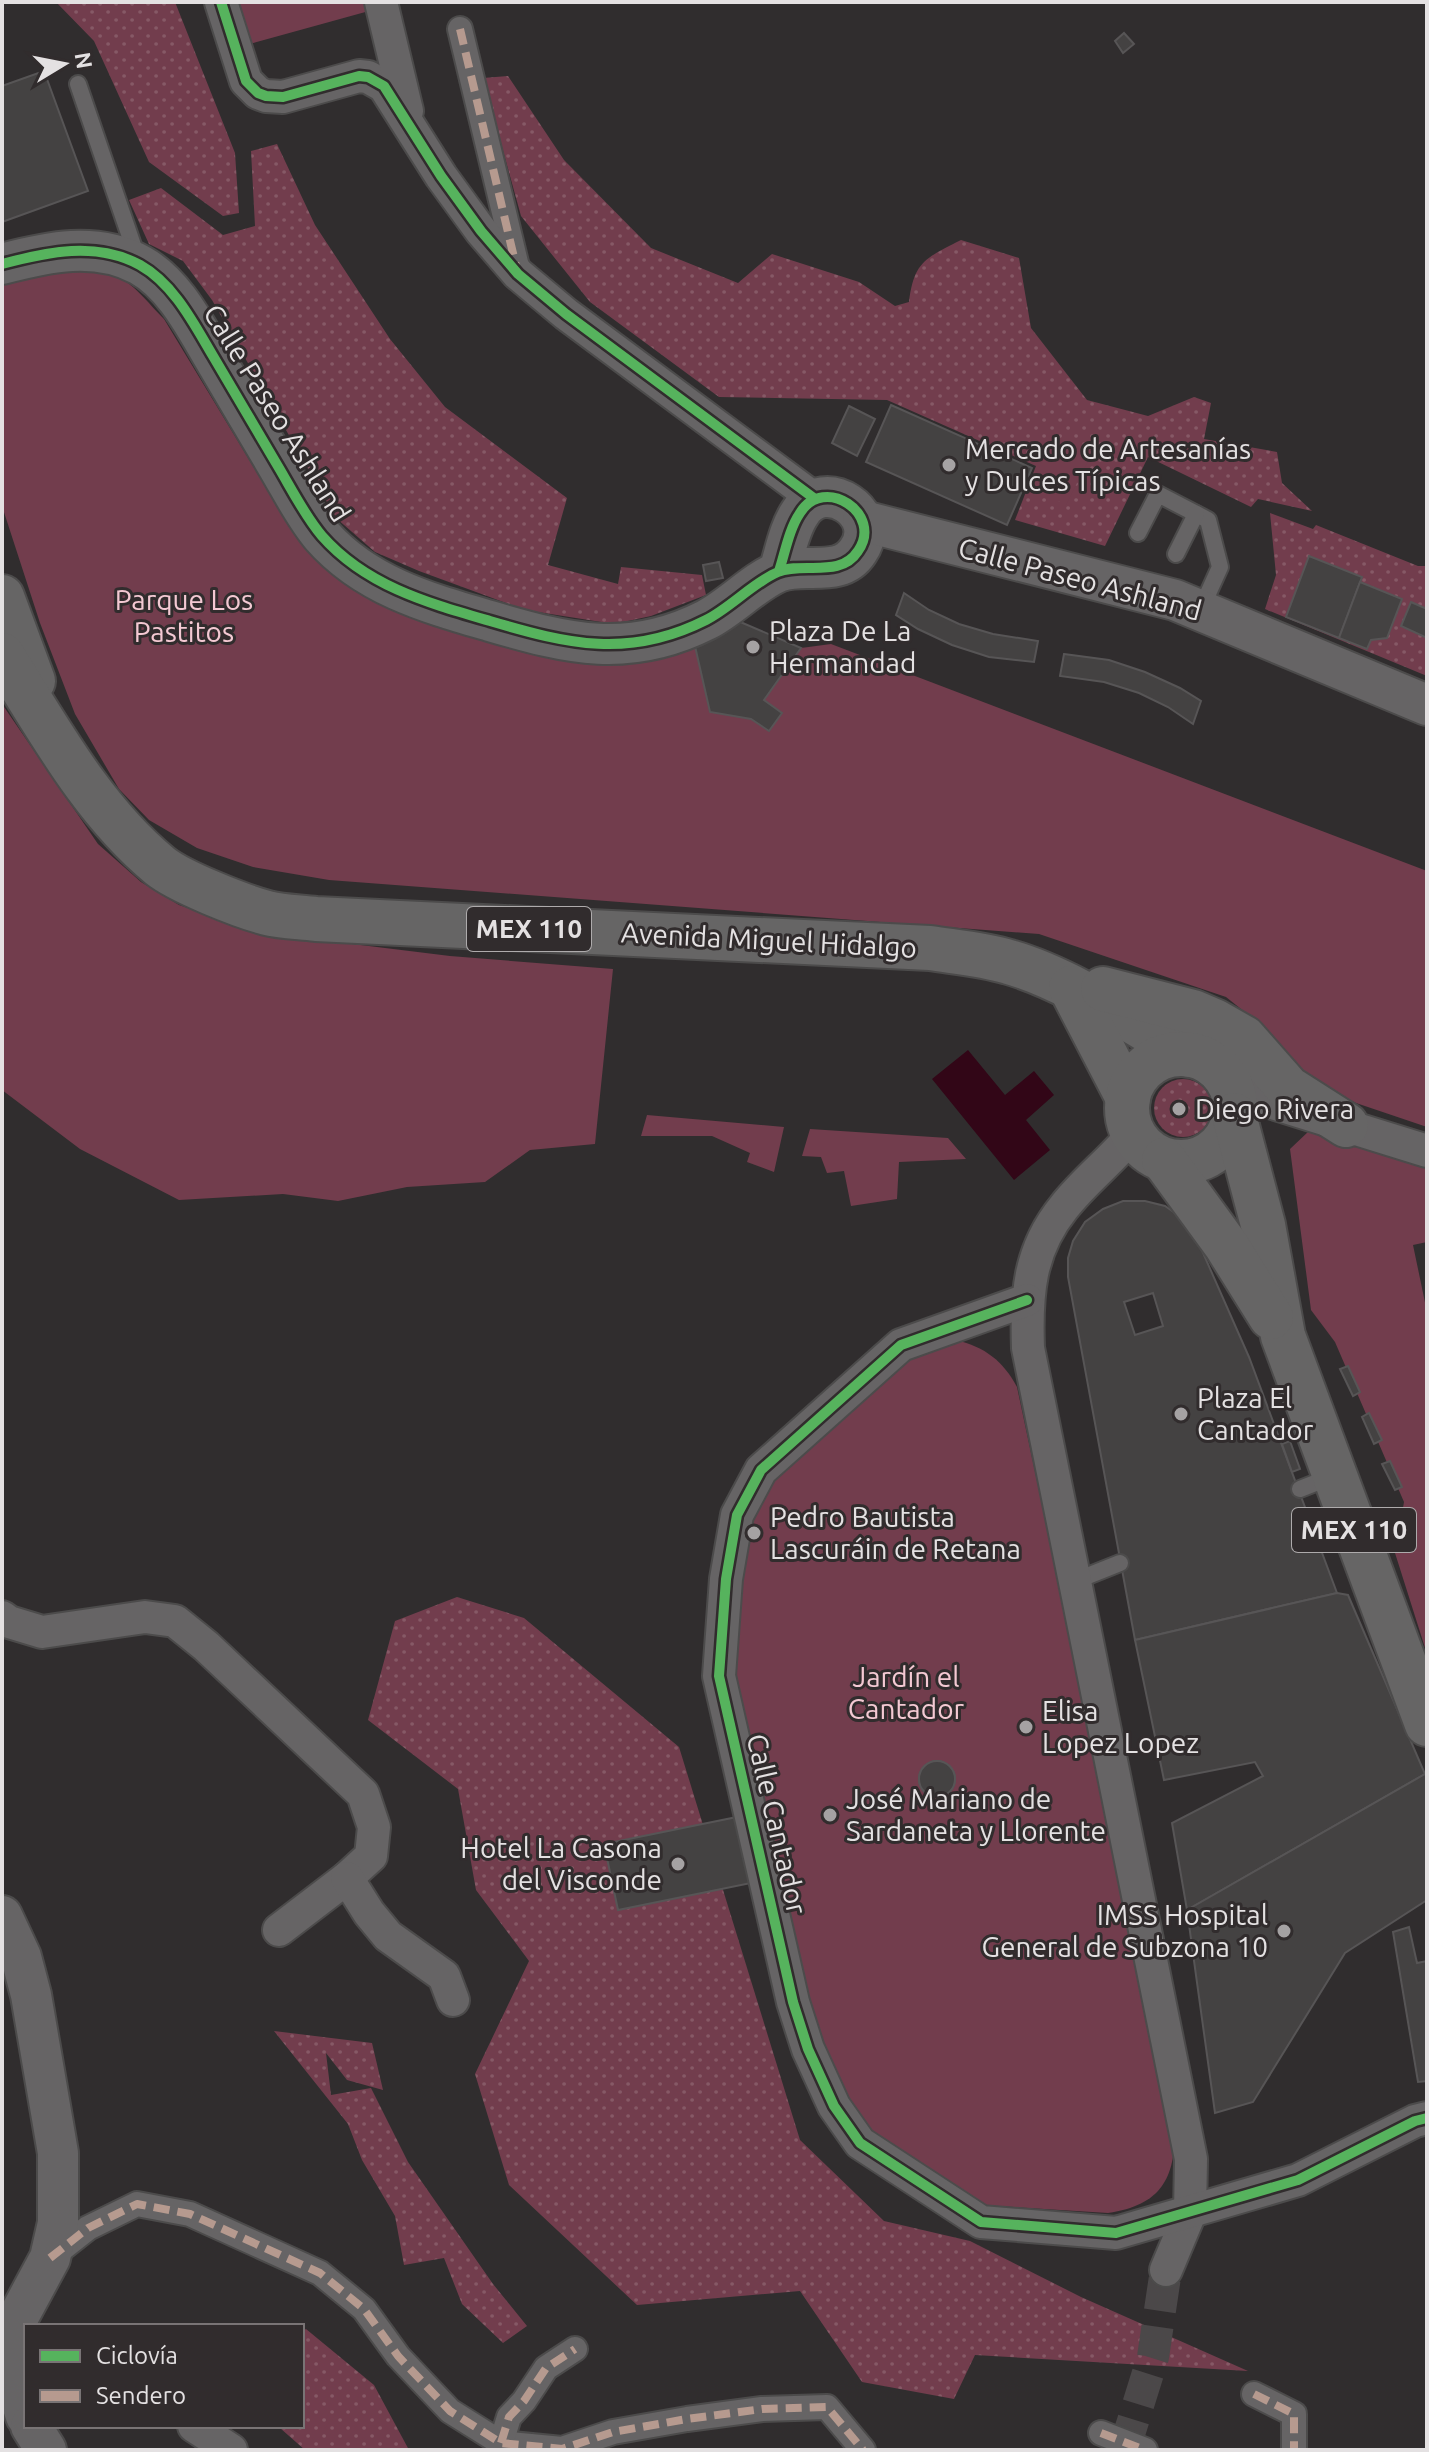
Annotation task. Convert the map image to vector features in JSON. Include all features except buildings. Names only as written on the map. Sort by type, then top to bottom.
[{"type":"main road","name":"MEX 110","points":[[2,597],[53,736]]},
{"type":"main road","name":"MEX 110","points":[[2,655],[53,736]]},
{"type":"main road","name":"Avenida Miguel Hidalgo","points":[[53,736],[120,828],[163,868],[214,894],[268,913],[316,919],[930,948],[1008,961],[1056,980],[1190,1055]]},
{"type":"main road","name":"MEX 110","points":[[1056,980],[1142,1131],[1226,1245],[1283,1336]]},
{"type":"main road","points":[[1056,980],[1193,1012],[1214,1021],[1244,1038],[1288,1088],[1346,1125]]},
{"type":"main road","name":"MEX 110","points":[[1190,1055],[1218,1069],[1233,1102],[1263,1225],[1283,1336],[1317,1482],[1427,1724]]},
{"type":"main road","points":[[1190,1055],[1164,1056],[1139,1073],[1131,1086],[1142,1131],[1177,1163],[1191,1162],[1217,1149],[1226,1138],[1233,1102]]},
{"type":"street","points":[[221,2],[246,81],[258,93],[283,97],[359,76],[368,77],[384,86],[441,176],[518,274],[805,512]]},
{"type":"street","points":[[381,2],[410,125]]},
{"type":"street","points":[[460,29],[518,274]]},
{"type":"street","name":"Calle Paseo Ashland","points":[[2,264],[47,252],[84,250],[117,256],[140,265],[158,278],[189,314],[293,493],[321,535],[351,564],[388,587],[430,604],[544,637],[582,644],[623,645],[665,637],[706,620],[779,571],[834,567],[846,563],[862,545],[863,521],[1175,600],[1427,705]]},
{"type":"street","points":[[779,571],[805,512],[826,497],[849,502],[858,510],[863,521]]},
{"type":"street","points":[[1233,1102],[1346,1125],[1427,1151]]},
{"type":"street","points":[[1142,1131],[1066,1205],[1047,1231],[1035,1260],[1027,1300],[1028,1348],[1191,2159],[1190,2213],[1166,2270]]},
{"type":"street","name":"Calle Cantador","points":[[1027,1300],[901,1345],[761,1470],[737,1515],[726,1579],[719,1676],[793,2002],[808,2049],[834,2106],[860,2143],[981,2222],[1116,2233],[1298,2180],[1415,2121],[1427,2118]]},
{"type":"street","points":[[2,1617],[42,1632],[145,1617],[175,1621],[206,1646],[363,1794],[374,1827],[371,1856],[279,1930]]},
{"type":"street","points":[[347,1878],[388,1936],[444,1976],[453,2000]]},
{"type":"street","points":[[2,1916],[21,1957],[31,1995],[58,2153],[58,2223],[50,2258],[19,2324],[12,2354],[15,2383],[24,2410]]},
{"type":"street","points":[[2,1971],[39,2054]]},
{"type":"street","points":[[50,2258],[88,2228],[137,2204],[190,2214],[320,2273],[364,2309],[398,2356],[450,2411],[501,2443],[562,2449],[613,2432],[687,2419],[762,2409],[827,2407],[863,2450]]},
{"type":"street","points":[[501,2443],[509,2417],[546,2368],[575,2349]]},
{"type":"street","points":[[1254,2394],[1294,2414],[1294,2450]]},
{"type":"street","points":[[32,2428],[46,2450]]},
{"type":"street","points":[[195,2428],[213,2450]]},
{"type":"street","points":[[196,2428],[231,2450]]},
{"type":"street","points":[[1101,2433],[1145,2450]]},
{"type":"lane","points":[[78,84],[140,265]]},
{"type":"lane","points":[[1138,533],[1158,494],[1208,520],[1220,567],[1200,611]]},
{"type":"lane","points":[[1176,554],[1196,514]]},
{"type":"lane","points":[[1075,1581],[1120,1563]]},
{"type":"green space","points":[[56,2],[175,2],[235,153],[239,213],[223,216],[149,162],[94,41]]},
{"type":"green space","points":[[226,2],[367,2],[369,11],[239,47]]},
{"type":"green space","points":[[508,76],[564,160],[651,248],[738,283],[772,254],[859,282],[895,306],[909,302],[914,278],[924,262],[961,240],[1019,258],[1031,328],[1087,400],[1148,416],[1194,397],[1211,403],[1204,439],[1277,452],[1282,483],[1312,511],[1258,499],[1251,507],[1148,457],[1105,546],[1015,520],[1036,466],[887,400],[719,397],[590,302],[521,216],[483,78]]},
{"type":"green space","points":[[277,144],[315,225],[390,339],[445,407],[567,498],[548,565],[618,584],[621,567],[702,575],[706,595],[651,616],[614,624],[525,610],[375,552],[336,518],[212,300],[183,261],[149,244],[129,200],[161,188],[223,235],[255,226],[251,151]]},
{"type":"green space","name":"Parque Los Pastitos","points":[[43,261],[112,274],[126,282],[164,319],[296,537],[322,565],[346,582],[471,629],[692,633],[710,712],[751,719],[769,730],[782,713],[764,700],[801,648],[831,644],[1427,871],[1427,1127],[1356,1103],[1294,1073],[1246,1013],[1226,997],[1039,934],[329,880],[253,867],[197,848],[149,820],[119,789],[75,714],[40,623],[2,506],[2,283]]},
{"type":"green space","points":[[1054,437],[1091,455],[1066,505],[1030,487]]},
{"type":"green space","points":[[1270,513],[1313,529],[1316,525],[1418,566],[1427,566],[1427,676],[1265,609],[1276,575]]},
{"type":"green space","points":[[2,704],[98,844],[141,882],[179,905],[230,922],[304,938],[450,956],[613,969],[595,1144],[530,1150],[485,1182],[407,1187],[338,1201],[283,1194],[179,1200],[80,1149],[2,1090]]},
{"type":"green space","points":[[1183,1079],[1194,1081],[1203,1088],[1210,1097],[1210,1119],[1203,1128],[1194,1135],[1183,1137],[1172,1135],[1163,1128],[1156,1119],[1154,1108],[1156,1097],[1163,1088],[1172,1081]]},
{"type":"green space","points":[[647,1115],[784,1127],[774,1172],[747,1162],[750,1153],[712,1136],[641,1136]]},
{"type":"green space","points":[[810,1129],[948,1138],[966,1159],[899,1162],[897,1199],[851,1206],[844,1171],[827,1173],[821,1157],[802,1156]]},
{"type":"green space","points":[[1309,1131],[1427,1167],[1427,1242],[1413,1245],[1427,1312],[1427,1654],[1395,1553],[1404,1502],[1335,1342],[1311,1310],[1290,1149]]},
{"type":"green space","name":"Jardín el Cantador","points":[[956,1340],[992,1356],[1017,1387],[1175,2129],[1172,2162],[1161,2187],[1141,2204],[1108,2213],[981,2205],[872,2138],[831,2075],[803,2001],[731,1693],[741,1531],[760,1489],[901,1356]]},
{"type":"green space","points":[[457,1597],[524,1618],[679,1747],[800,2140],[884,2221],[970,2241],[1081,2297],[1248,2371],[975,2355],[954,2399],[862,2382],[800,2291],[637,2305],[509,2185],[475,2074],[529,1961],[476,1890],[458,1789],[368,1720],[395,1621]]},
{"type":"green space","points":[[274,2031],[372,2043],[383,2090],[347,2080],[326,2053],[331,2095],[371,2088],[408,2162],[493,2284],[527,2326],[503,2343],[462,2304],[444,2258],[404,2265],[395,2216],[362,2160],[348,2124]]},
{"type":"green space","points":[[304,2330],[374,2385],[409,2450],[305,2450],[280,2428],[304,2428]]},
{"type":"shaded area","points":[[968,1050],[1005,1095],[1034,1071],[1054,1095],[1026,1120],[1050,1150],[1014,1180],[932,1079]]},
{"type":"tunnel","points":[[1124,2450],[1153,2357],[1166,2270]]},
{"type":"marked path","points":[[460,29],[516,266]]},
{"type":"marked path","points":[[50,2258],[88,2228],[137,2204],[190,2214],[320,2273],[364,2309],[398,2356],[450,2411],[501,2443],[562,2449],[613,2432],[687,2419],[762,2409],[827,2407],[863,2450]]},
{"type":"marked path","points":[[501,2443],[509,2417],[546,2368],[575,2349]]},
{"type":"marked path","points":[[1254,2394],[1294,2414],[1294,2450]]},
{"type":"marked path","points":[[1101,2433],[1145,2450]]},
{"type":"cycle path","points":[[221,2],[246,81],[258,93],[283,97],[359,76],[368,77],[384,86],[441,176],[481,231],[518,274],[566,314],[815,499]]},
{"type":"cycle path","points":[[2,264],[54,253],[89,251],[123,258],[152,273],[191,318],[299,503],[322,536],[358,568],[421,599],[519,629],[572,641],[624,644],[651,640],[706,620],[778,572],[841,565],[858,551],[864,537],[863,524],[857,512],[836,498],[823,497],[810,502],[793,526],[779,571]]},
{"type":"cycle path","points":[[1027,1300],[901,1345],[761,1470],[737,1515],[726,1579],[719,1676],[793,2002],[808,2049],[834,2106],[860,2143],[981,2222],[1116,2233],[1298,2180],[1415,2121],[1427,2118]]},
{"type":"place","name":"Mercado de Artesanías y Dulces Típicas","points":[[949,465]]},
{"type":"place","name":"Plaza De La Hermandad","points":[[753,647]]},
{"type":"place","name":"Diego Rivera","points":[[1179,1109]]},
{"type":"place","name":"Plaza El Cantador","points":[[1181,1414]]},
{"type":"place","name":"Pedro Bautista Lascuráin de Retana","points":[[754,1533]]},
{"type":"place","name":"Elisa Lopez Lopez","points":[[1026,1727]]},
{"type":"place","name":"José Mariano de Sardaneta y Llorente","points":[[830,1815]]},
{"type":"place","name":"Hotel La Casona del Visconde","points":[[678,1864]]},
{"type":"place","name":"IMSS Hospital General de Subzona 10","points":[[1284,1931]]}]
